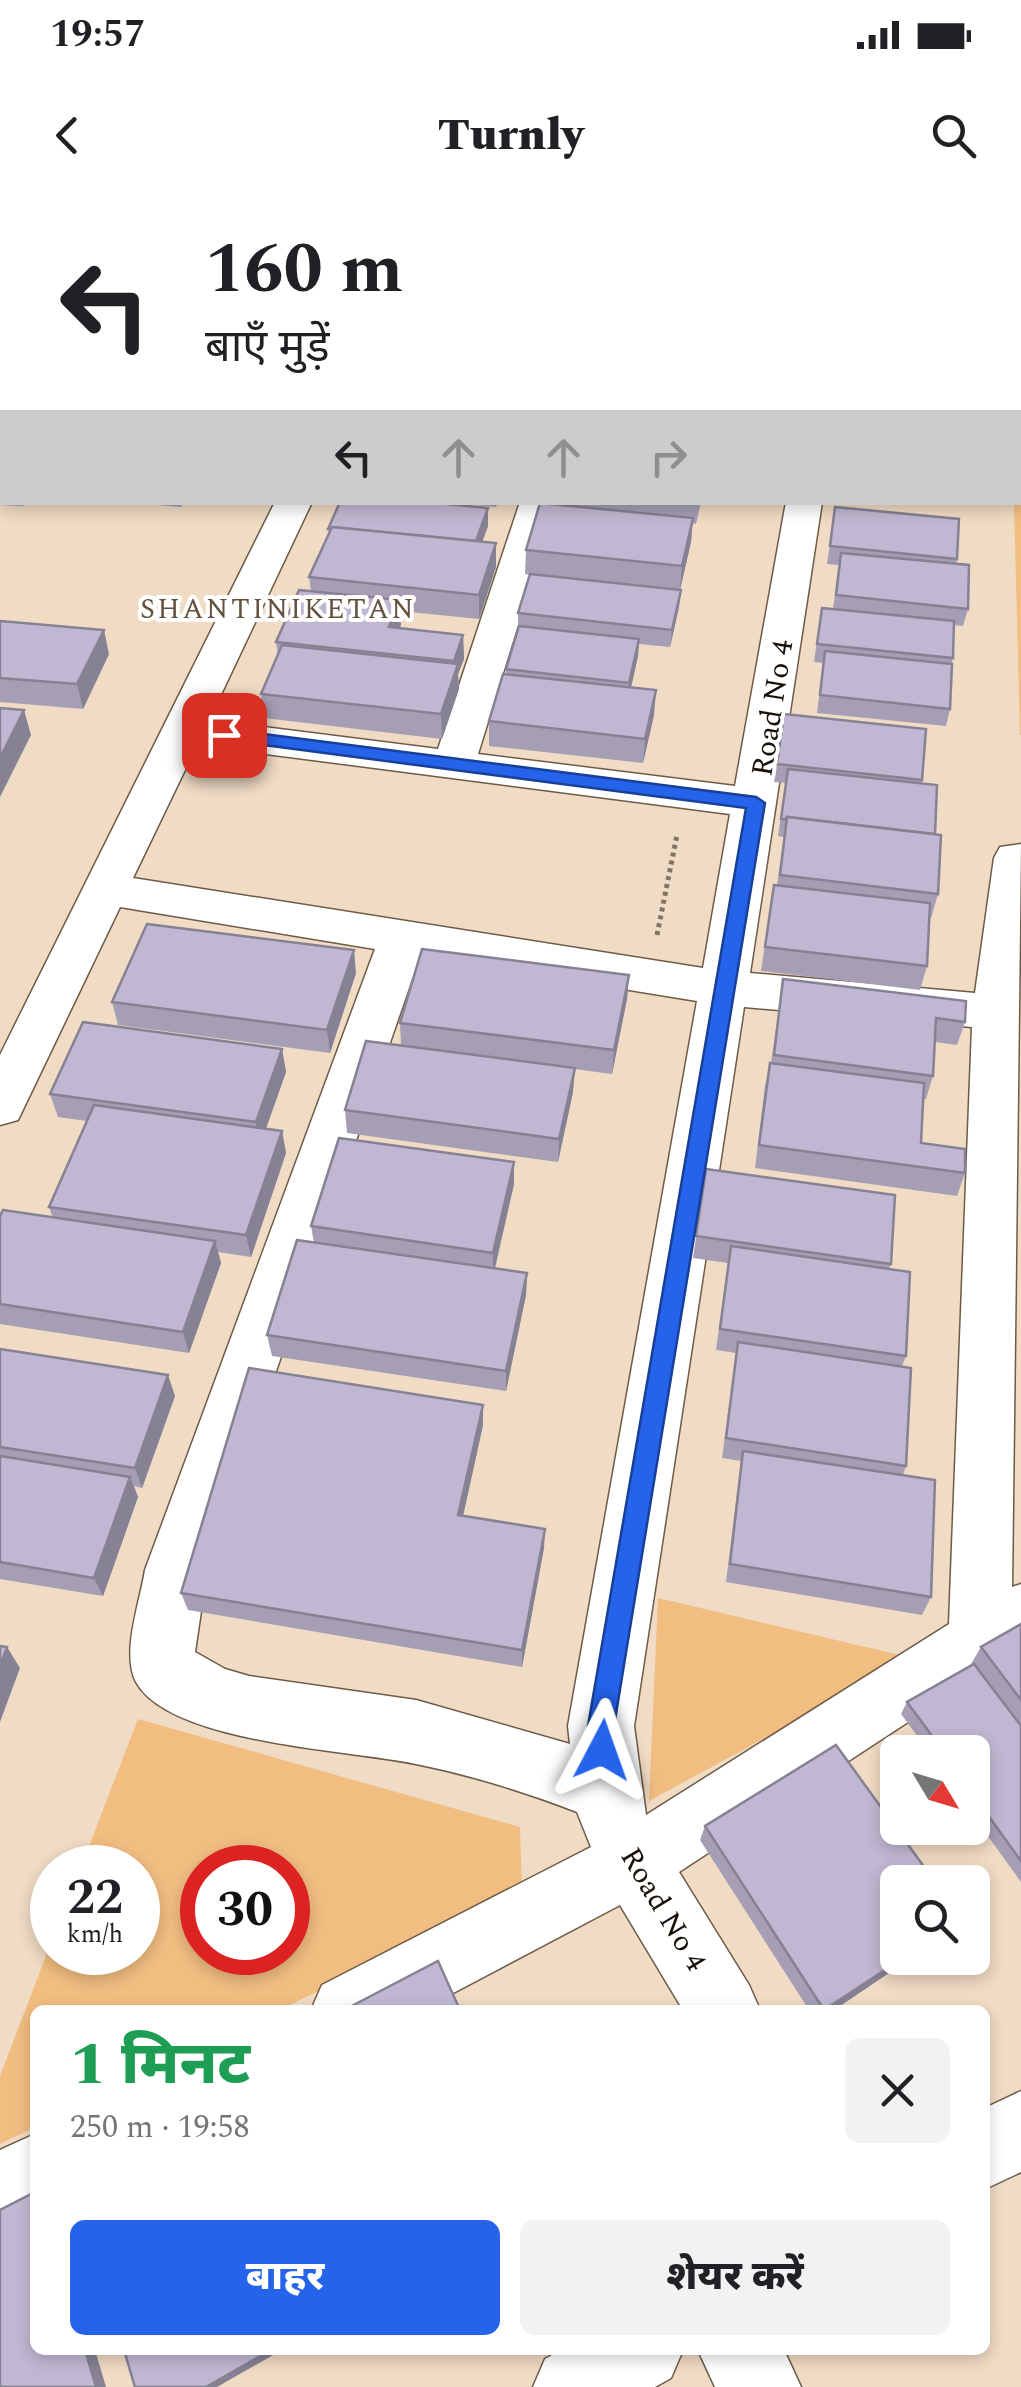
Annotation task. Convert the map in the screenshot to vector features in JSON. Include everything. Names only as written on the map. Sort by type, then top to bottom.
[{"type":"street","points":[[0,1106],[293,505]]},
{"type":"street","points":[[454,764],[537,505]]},
{"type":"street","name":"Road No 4","points":[[721,2005],[633,1862],[611,1816],[601,1726],[804,505]]},
{"type":"street","points":[[185,730],[756,803]]},
{"type":"street","points":[[357,2005],[633,1862],[1000,1626],[997,1012],[1016,858]]},
{"type":"street","points":[[108,890],[724,988],[997,1012]]},
{"type":"street","points":[[404,937],[176,1570],[161,1664],[184,1685],[266,1710],[412,1732],[540,1763],[606,1790]]},
{"type":"street","points":[[990,2149],[1021,2128]]},
{"type":"street","points":[[0,2190],[30,2175]]},
{"type":"street","points":[[573,2387],[634,2355]]},
{"type":"street","points":[[741,2355],[761,2387]]},
{"type":"path","points":[[649,976],[678,831]]},
{"type":"shaded area","points":[[1014,505],[1021,505],[1020,735]]},
{"type":"shaded area","points":[[658,1598],[912,1658],[649,1801]]},
{"type":"shaded area","points":[[138,1719],[520,1827],[522,1894],[289,2005],[30,2005],[30,2129],[0,2144],[0,2076],[39,1975],[160,1975],[160,1845],[89,1845]]},
{"type":"building","points":[[339,505],[488,508],[476,541],[328,529]]},
{"type":"building","points":[[539,505],[693,518],[682,566],[526,550]]},
{"type":"building","points":[[835,507],[959,519],[957,559],[830,546]]},
{"type":"building","points":[[332,527],[496,543],[479,595],[309,577]]},
{"type":"building","points":[[841,553],[969,565],[968,609],[836,595]]},
{"type":"building","points":[[530,574],[681,590],[672,630],[518,613]]},
{"type":"building","points":[[299,590],[399,600],[389,627],[463,635],[454,661],[276,642]]},
{"type":"building","points":[[822,608],[954,621],[953,658],[817,644]]},
{"type":"building","points":[[0,621],[104,630],[77,684],[0,678]]},
{"type":"building","points":[[519,626],[639,639],[629,683],[506,669]]},
{"type":"building","points":[[282,645],[458,664],[441,714],[261,694]]},
{"type":"building","points":[[825,651],[952,664],[950,709],[820,695]]},
{"type":"building","points":[[503,674],[656,690],[645,739],[489,721]]},
{"type":"building","points":[[0,708],[24,710],[0,758]]},
{"type":"building","points":[[784,714],[926,729],[922,780],[777,764]]},
{"type":"building","points":[[788,769],[937,785],[935,834],[781,819]]},
{"type":"building","points":[[787,817],[941,835],[938,894],[780,875]]},
{"type":"building","points":[[774,885],[930,903],[927,966],[765,947]]},
{"type":"building","points":[[147,924],[354,950],[327,1030],[112,1002]]},
{"type":"building","points":[[422,949],[629,975],[614,1050],[400,1023]]},
{"type":"building","points":[[783,979],[966,1001],[965,1022],[936,1018],[933,1076],[774,1055]]},
{"type":"building","points":[[83,1022],[282,1049],[256,1122],[50,1094]]},
{"type":"building","points":[[366,1041],[575,1068],[559,1139],[345,1110]]},
{"type":"building","points":[[770,1063],[924,1083],[921,1143],[965,1149],[965,1173],[759,1145]]},
{"type":"building","points":[[94,1105],[282,1131],[246,1235],[49,1207]]},
{"type":"building","points":[[339,1138],[514,1162],[493,1253],[311,1226]]},
{"type":"building","points":[[706,1169],[895,1195],[891,1264],[696,1236]]},
{"type":"building","points":[[3,1210],[215,1241],[183,1332],[0,1304]]},
{"type":"building","points":[[297,1240],[527,1273],[506,1371],[267,1335]]},
{"type":"building","points":[[731,1246],[910,1272],[906,1356],[720,1329]]},
{"type":"building","points":[[738,1342],[911,1368],[906,1466],[726,1438]]},
{"type":"building","points":[[0,1349],[168,1375],[135,1468],[0,1447]]},
{"type":"building","points":[[249,1368],[483,1405],[458,1515],[545,1529],[522,1650],[181,1593]]},
{"type":"building","points":[[743,1451],[935,1480],[931,1597],[730,1564]]},
{"type":"building","points":[[0,1456],[130,1477],[94,1578],[0,1562]]},
{"type":"building","points":[[1021,1624],[1021,1700],[981,1647]]},
{"type":"building","points":[[0,1646],[7,1647],[0,1666]]},
{"type":"building","points":[[974,1664],[1021,1726],[1021,1861],[990,1818],[990,1735],[931,1735],[907,1702]]},
{"type":"building","points":[[836,1745],[880,1806],[880,1845],[908,1845],[923,1865],[880,1865],[880,1973],[832,2005],[821,2005],[705,1826]]},
{"type":"building","points":[[438,1961],[458,2005],[354,2005]]},
{"type":"building","points":[[30,2195],[30,2355],[86,2355],[96,2387],[0,2387],[0,2210]]},
{"type":"building","points":[[125,2355],[262,2355],[206,2387],[135,2387]]},
{"type":"district","name":"SHANTINIKETAN","points":[[278,608]]},
{"type":"route","points":[[224,735],[756,803],[601,1726],[602,1750]]}]
